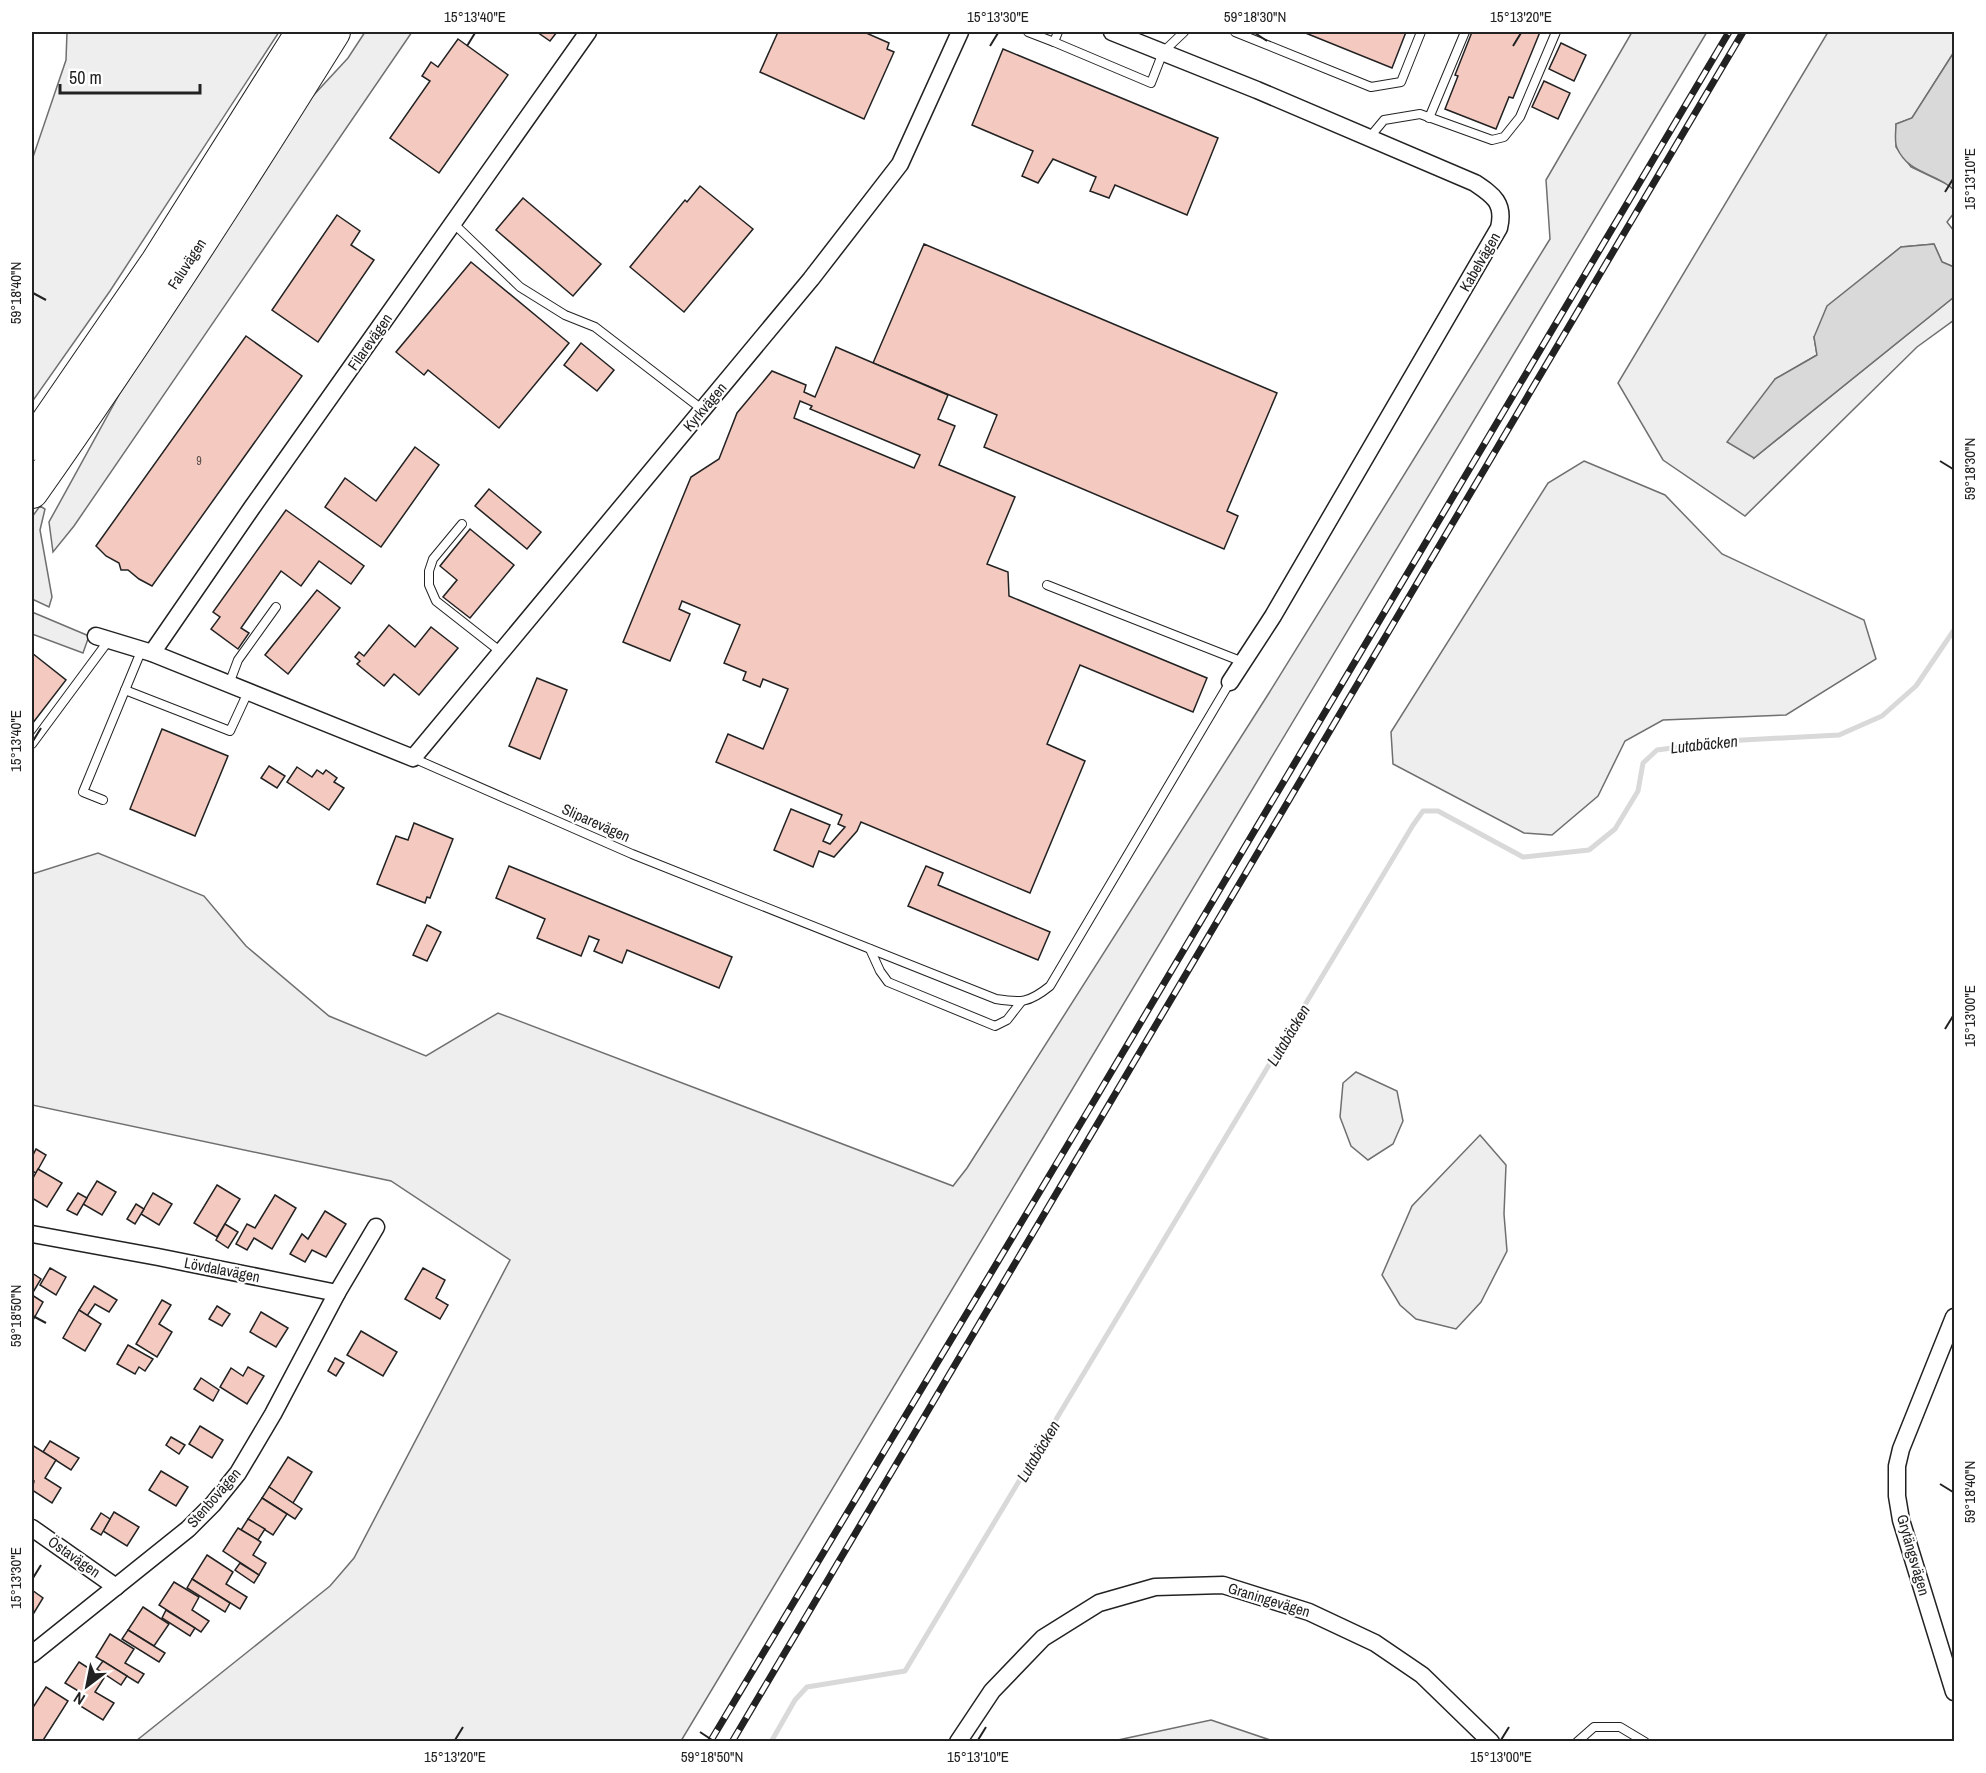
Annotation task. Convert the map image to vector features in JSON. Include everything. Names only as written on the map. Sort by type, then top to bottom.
[{"type":"highway","name":"Faluvägen","points":[[32,444],[157,261],[302,32]]},
{"type":"highway","name":"Faluvägen","points":[[32,492],[105,389],[195,252],[334,32]]},
{"type":"street","name":"Filarevägen","points":[[147,651],[251,509],[588,32]]},
{"type":"street","name":"Kyrkvägen","points":[[413,758],[811,279],[900,164],[960,32]]},
{"type":"street","name":"Kabelvägen","points":[[1112,32],[1475,183],[1497,200],[1500,210],[1499,228],[1273,616],[1230,682]]},
{"type":"street","points":[[102,638],[147,651],[413,758]]},
{"type":"street","points":[[337,1293],[376,1227]]},
{"type":"street","name":"Lövdalavägen","points":[[32,1234],[337,1293]]},
{"type":"street","name":"Stenbovägen","points":[[32,1654],[188,1529],[213,1504],[238,1473],[273,1414],[337,1293]]},
{"type":"street","name":"Grytängsvägen","points":[[1954,1317],[1905,1437],[1897,1466],[1897,1496],[1901,1520],[1954,1692]]},
{"type":"street","name":"Östavägen","points":[[32,1528],[116,1587]]},
{"type":"street","name":"Graningevägen","points":[[958,1742],[992,1692],[1043,1638],[1100,1603],[1155,1587],[1223,1586],[1309,1612],[1375,1643],[1422,1675],[1491,1742]]},
{"type":"lane","points":[[1028,32],[1151,83],[1163,52],[1184,32]]},
{"type":"lane","points":[[1054,42],[1058,32]]},
{"type":"lane","points":[[1235,32],[1371,87],[1401,82],[1421,32]]},
{"type":"lane","points":[[1429,118],[1465,32]]},
{"type":"lane","points":[[1369,138],[1384,120],[1420,114],[1492,140],[1504,137],[1520,117],[1556,32]]},
{"type":"lane","points":[[453,223],[520,287],[565,315],[595,327],[703,410]]},
{"type":"lane","points":[[462,524],[434,559],[429,571],[429,585],[436,601],[501,652]]},
{"type":"lane","points":[[1047,585],[1243,662]]},
{"type":"lane","points":[[229,684],[238,660],[276,607]]},
{"type":"lane","points":[[32,744],[102,638]]},
{"type":"lane","points":[[103,800],[83,792],[125,690],[147,651]]},
{"type":"lane","points":[[870,949],[888,982],[995,1026],[1007,1020],[1021,1002],[1036,997],[1050,986],[1230,682]]},
{"type":"lane","points":[[125,690],[230,731],[248,692]]},
{"type":"lane","name":"Sliparevägen","points":[[413,758],[632,854],[769,909],[996,999],[1021,1002]]},
{"type":"lane","points":[[1577,1742],[1594,1727],[1620,1727],[1646,1742]]},
{"type":"shaded area","points":[[67,32],[279,32],[110,291],[32,402],[32,160],[66,60]]},
{"type":"shaded area","points":[[365,32],[412,32],[74,526],[53,552],[49,522],[120,393],[311,98],[348,58]]},
{"type":"shaded area","points":[[1632,32],[1707,32],[681,1741],[136,1741],[330,1586],[354,1558],[510,1260],[391,1181],[32,1105],[32,874],[98,853],[204,896],[246,946],[329,1016],[426,1056],[498,1013],[953,1186],[967,1168],[1269,693],[1550,239],[1546,180]]},
{"type":"shaded area","points":[[1828,32],[1954,32],[1954,52],[1912,118],[1896,124],[1896,147],[1911,167],[1949,185],[1954,190],[1954,213],[1947,222],[1954,231],[1954,267],[1942,262],[1934,244],[1901,247],[1869,273],[1814,337],[1817,355],[1775,379],[1754,458],[1954,297],[1954,320],[1917,347],[1745,516],[1663,460],[1618,383]]},
{"type":"shaded area","points":[[1954,52],[1954,190],[1908,163],[1902,157],[1895,140],[1896,124],[1912,118]]},
{"type":"shaded area","points":[[1934,244],[1942,262],[1954,267],[1954,297],[1754,458],[1727,442],[1775,379],[1817,355],[1814,337],[1827,306],[1901,247]]},
{"type":"shaded area","points":[[1584,461],[1665,495],[1722,554],[1864,620],[1876,659],[1786,715],[1663,720],[1625,741],[1598,796],[1552,835],[1524,833],[1393,764],[1391,732],[1548,483]]},
{"type":"shaded area","points":[[40,506],[45,509],[40,530],[52,597],[49,607],[32,599],[32,517]]},
{"type":"shaded area","points":[[32,612],[89,636],[83,653],[32,634]]},
{"type":"shaded area","points":[[1356,1072],[1397,1091],[1403,1121],[1393,1144],[1368,1160],[1351,1146],[1340,1117],[1343,1083]]},
{"type":"shaded area","points":[[1480,1135],[1506,1165],[1504,1214],[1507,1251],[1481,1302],[1456,1329],[1416,1319],[1400,1305],[1382,1275],[1412,1206]]},
{"type":"shaded area","points":[[1211,1720],[1273,1741],[1116,1741],[1118,1740]]},
{"type":"building","points":[[537,32],[557,32],[550,41]]},
{"type":"building","points":[[778,32],[864,32],[889,43],[887,49],[894,52],[864,119],[760,72]]},
{"type":"building","points":[[1303,32],[1406,32],[1392,68]]},
{"type":"building","points":[[1472,32],[1540,32],[1513,98],[1509,97],[1496,129],[1445,109],[1458,76],[1455,75]]},
{"type":"building","points":[[458,39],[508,75],[439,173],[390,138],[430,81],[422,76],[431,62],[438,67]]},
{"type":"building","points":[[1561,43],[1586,55],[1574,81],[1549,69]]},
{"type":"building","points":[[1003,49],[1218,138],[1187,215],[1115,185],[1109,198],[1090,191],[1096,177],[1053,159],[1038,183],[1022,176],[1033,151],[972,125]]},
{"type":"building","points":[[1544,81],[1570,93],[1558,119],[1532,107]]},
{"type":"building","points":[[700,186],[753,229],[684,312],[630,267],[685,200],[687,202]]},
{"type":"building","points":[[523,198],[601,264],[573,296],[496,230]]},
{"type":"building","points":[[337,215],[360,231],[351,245],[374,260],[318,342],[272,310]]},
{"type":"building","points":[[924,244],[1277,393],[1227,511],[1238,516],[1224,549],[984,447],[997,415],[873,363]]},
{"type":"building","points":[[471,262],[569,343],[499,428],[428,370],[424,375],[396,352]]},
{"type":"building","points":[[246,336],[302,376],[152,586],[128,570],[121,570],[119,563],[106,556],[96,546]]},
{"type":"building","points":[[581,343],[614,370],[597,391],[564,365]]},
{"type":"building","points":[[836,347],[948,395],[938,419],[955,426],[939,465],[1015,497],[987,564],[1008,572],[1009,596],[1207,678],[1193,712],[1080,665],[1047,744],[1085,761],[1030,893],[861,822],[857,831],[834,857],[819,851],[813,867],[774,850],[791,809],[830,825],[823,841],[830,844],[845,827],[838,824],[842,815],[716,762],[728,734],[763,749],[788,689],[763,679],[760,687],[743,680],[746,672],[724,663],[740,625],[682,601],[679,609],[690,614],[670,661],[623,642],[691,477],[719,459],[737,413],[772,371],[806,385],[804,392],[815,397]],"holes":[[[800,401],[812,406],[810,409],[920,455],[914,468],[794,418]]]},
{"type":"building","points":[[415,447],[439,465],[381,547],[325,507],[345,478],[376,501]]},
{"type":"building","points":[[489,489],[541,532],[527,549],[475,506]]},
{"type":"building","points":[[286,510],[364,566],[351,584],[319,561],[301,586],[281,571],[241,628],[249,633],[238,649],[211,629],[220,617],[213,612]]},
{"type":"building","points":[[470,529],[514,565],[470,618],[443,597],[457,580],[440,566]]},
{"type":"building","points":[[317,590],[340,608],[288,674],[265,655]]},
{"type":"building","points":[[389,625],[415,647],[431,627],[458,648],[419,695],[394,674],[384,686],[357,664],[360,661],[355,657],[359,652],[364,656]]},
{"type":"building","points":[[32,653],[66,680],[32,724]]},
{"type":"building","points":[[537,678],[567,690],[540,759],[509,746]]},
{"type":"building","points":[[162,729],[228,756],[195,836],[130,809]]},
{"type":"building","points":[[269,766],[285,776],[277,788],[261,778]]},
{"type":"building","points":[[297,767],[312,777],[317,770],[323,774],[326,770],[337,778],[334,782],[344,788],[329,810],[287,782]]},
{"type":"building","points":[[414,823],[453,839],[430,898],[427,897],[425,903],[377,884],[396,836],[408,840]]},
{"type":"building","points":[[509,866],[732,957],[719,988],[627,950],[622,963],[594,951],[599,940],[589,936],[581,956],[537,938],[545,919],[496,898]]},
{"type":"building","points":[[926,866],[943,873],[938,885],[1050,932],[1038,960],[908,906]]},
{"type":"building","points":[[427,925],[441,932],[427,961],[413,955]]},
{"type":"building","points":[[36,1149],[46,1155],[36,1173],[32,1171],[32,1157]]},
{"type":"building","points":[[38,1169],[62,1183],[47,1207],[32,1198],[32,1180]]},
{"type":"building","points":[[97,1181],[116,1192],[102,1215],[83,1204]]},
{"type":"building","points":[[217,1185],[240,1199],[217,1237],[194,1223]]},
{"type":"building","points":[[78,1193],[87,1198],[77,1215],[67,1210]]},
{"type":"building","points":[[153,1193],[172,1204],[159,1225],[141,1214]]},
{"type":"building","points":[[275,1195],[296,1208],[272,1249],[254,1238],[247,1250],[236,1244],[247,1224],[255,1228]]},
{"type":"building","points":[[136,1204],[144,1209],[135,1224],[127,1219]]},
{"type":"building","points":[[325,1211],[346,1224],[326,1257],[312,1250],[305,1262],[290,1254],[302,1234],[308,1239]]},
{"type":"building","points":[[225,1224],[238,1232],[228,1248],[216,1240]]},
{"type":"building","points":[[50,1268],[66,1277],[56,1295],[40,1285]]},
{"type":"building","points":[[423,1268],[445,1280],[436,1298],[448,1305],[440,1319],[405,1299]]},
{"type":"building","points":[[32,1273],[41,1279],[32,1294]]},
{"type":"building","points":[[94,1286],[117,1300],[109,1312],[95,1304],[87,1316],[79,1310]]},
{"type":"building","points":[[32,1295],[43,1302],[32,1322]]},
{"type":"building","points":[[162,1300],[171,1305],[159,1324],[172,1332],[157,1357],[136,1344]]},
{"type":"building","points":[[217,1306],[230,1314],[222,1326],[209,1319]]},
{"type":"building","points":[[79,1310],[101,1324],[85,1351],[63,1338]]},
{"type":"building","points":[[261,1312],[288,1328],[276,1347],[250,1332]]},
{"type":"building","points":[[361,1331],[397,1352],[383,1376],[347,1355]]},
{"type":"building","points":[[128,1345],[153,1359],[145,1371],[139,1367],[135,1374],[117,1364]]},
{"type":"building","points":[[335,1358],[344,1363],[336,1376],[328,1371]]},
{"type":"building","points":[[248,1367],[264,1376],[247,1404],[220,1387],[231,1368],[243,1376]]},
{"type":"building","points":[[201,1378],[219,1390],[213,1401],[194,1389]]},
{"type":"building","points":[[200,1426],[223,1440],[212,1458],[189,1444]]},
{"type":"building","points":[[171,1437],[185,1445],[179,1454],[166,1445]]},
{"type":"building","points":[[50,1441],[79,1458],[71,1470],[43,1452]]},
{"type":"building","points":[[32,1445],[56,1460],[45,1478],[61,1488],[52,1503],[32,1490],[34,1481],[32,1480]]},
{"type":"building","points":[[288,1457],[312,1472],[293,1503],[269,1487]]},
{"type":"building","points":[[161,1471],[188,1487],[176,1506],[149,1490]]},
{"type":"building","points":[[269,1487],[302,1509],[295,1519],[262,1498]]},
{"type":"building","points":[[262,1498],[287,1514],[273,1535],[248,1519]]},
{"type":"building","points":[[114,1512],[139,1527],[127,1546],[103,1531]]},
{"type":"building","points":[[101,1513],[110,1519],[101,1535],[91,1529]]},
{"type":"building","points":[[248,1519],[265,1529],[258,1540],[241,1530]]},
{"type":"building","points":[[238,1528],[261,1542],[253,1555],[266,1563],[259,1575],[223,1551]]},
{"type":"building","points":[[207,1555],[233,1572],[226,1584],[247,1597],[240,1609],[192,1579]]},
{"type":"building","points":[[240,1563],[259,1575],[254,1583],[235,1570]]},
{"type":"building","points":[[192,1579],[230,1603],[225,1612],[187,1588]]},
{"type":"building","points":[[174,1582],[199,1597],[192,1610],[209,1621],[201,1632],[159,1605]]},
{"type":"building","points":[[32,1590],[43,1598],[32,1616]]},
{"type":"building","points":[[143,1607],[169,1624],[154,1646],[128,1630]]},
{"type":"building","points":[[166,1610],[195,1628],[190,1636],[162,1618]]},
{"type":"building","points":[[128,1630],[165,1653],[159,1662],[122,1639]]},
{"type":"building","points":[[110,1634],[134,1649],[125,1663],[144,1674],[138,1683],[96,1657]]},
{"type":"building","points":[[103,1661],[127,1676],[121,1685],[97,1669]]},
{"type":"building","points":[[79,1662],[104,1678],[95,1692],[114,1703],[103,1720],[74,1702],[80,1692],[65,1683]]},
{"type":"building","points":[[46,1687],[68,1701],[42,1742],[32,1742],[32,1709]]},
{"type":"waterway","name":"Lutabäcken","points":[[771,1742],[795,1700],[807,1687],[905,1671],[1423,811],[1438,811],[1523,857],[1589,850],[1615,829],[1638,791],[1643,763],[1657,750],[1725,741],[1839,735],[1882,716],[1916,686],[1954,630]]},
{"type":"railway","points":[[710,1742],[1729,32]]},
{"type":"railway","points":[[732,1742],[1743,32]]}]
